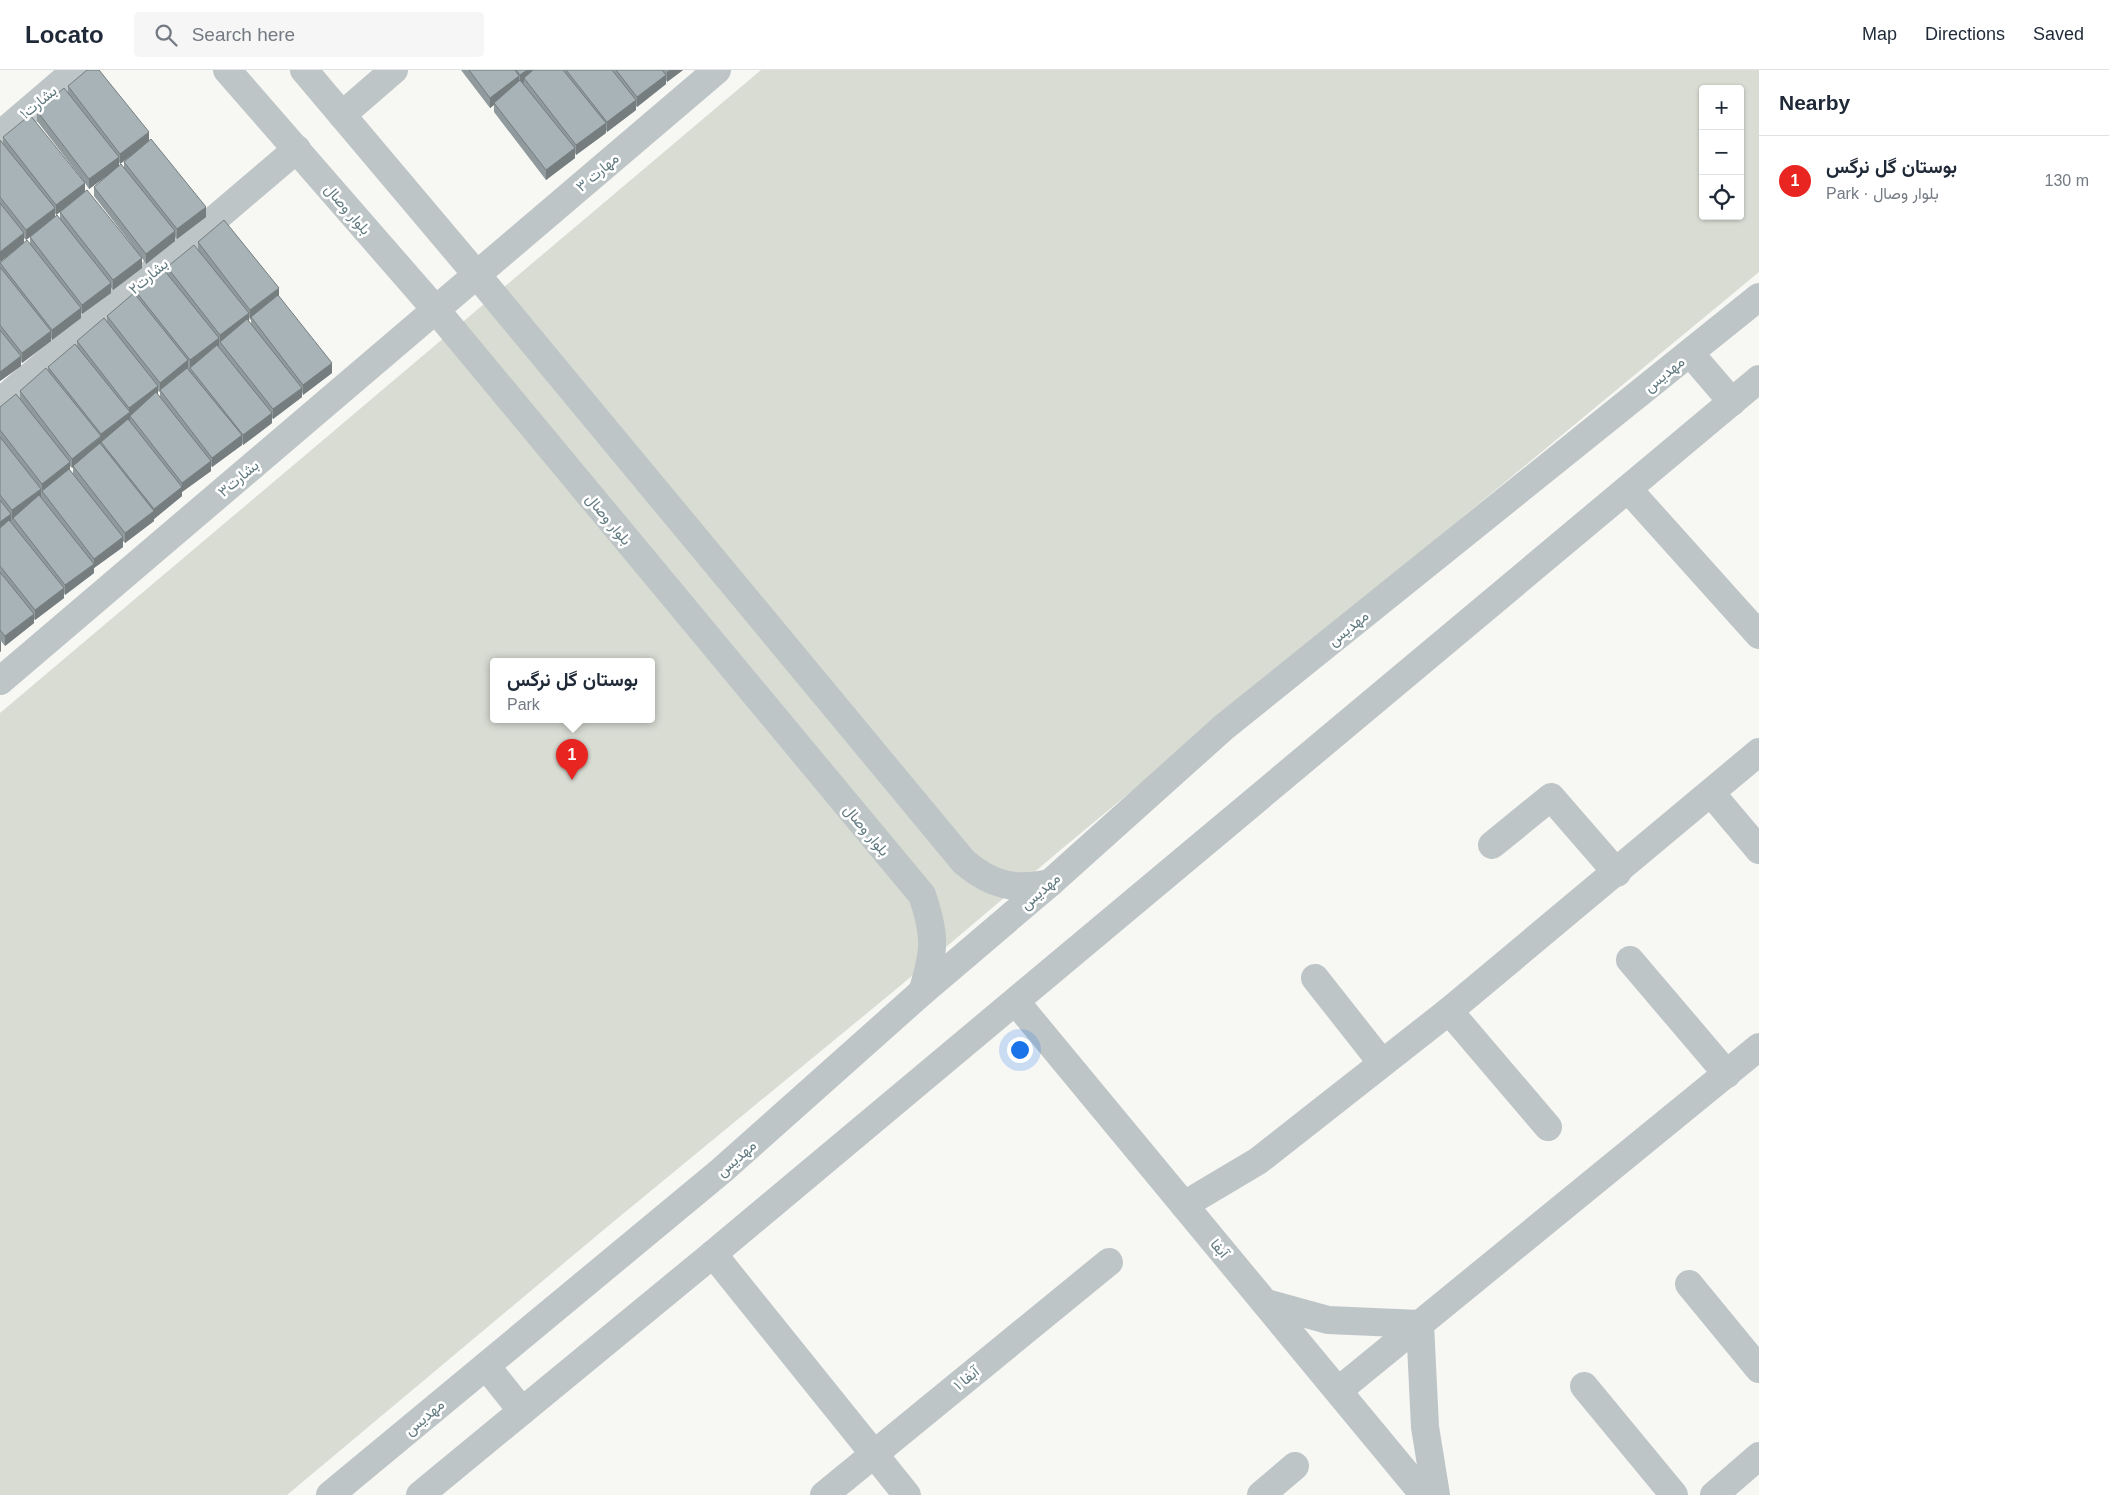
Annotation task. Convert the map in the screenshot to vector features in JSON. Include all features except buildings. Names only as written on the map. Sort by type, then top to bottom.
[{"type":"street","name":"بشارت۱","points":[[0,135],[76,70]]},
{"type":"street","name":"بلوار وصال","points":[[227,70],[436,310],[922,896],[932,929],[933,945],[931,964],[922,992]]},
{"type":"street","points":[[304,70],[477,275],[964,862],[977,873],[1007,885],[1032,888],[1050,883]]},
{"type":"street","points":[[342,115],[394,70]]},
{"type":"street","name":"مهارت ۳","points":[[477,275],[717,70]]},
{"type":"street","name":"بشارت۲","points":[[0,402],[296,150]]},
{"type":"street","name":"بشارت۳","points":[[0,680],[477,275]]},
{"type":"street","name":"مهدیس","points":[[330,1495],[721,1171],[922,992],[1050,883],[1224,727],[1759,297]]},
{"type":"street","points":[[1690,353],[1732,402]]},
{"type":"street","points":[[420,1495],[1016,1002],[1759,379]]},
{"type":"street","points":[[1628,489],[1759,635]]},
{"type":"street","points":[[1184,1205],[1258,1161],[1449,1011],[1759,752]]},
{"type":"street","points":[[1711,793],[1759,850]]},
{"type":"street","points":[[1492,845],[1551,797],[1616,873]]},
{"type":"street","points":[[1630,960],[1727,1074]]},
{"type":"street","points":[[1315,978],[1382,1063]]},
{"type":"street","name":"آبفا","points":[[1016,1002],[1424,1495]]},
{"type":"street","points":[[1449,1011],[1548,1127]]},
{"type":"street","points":[[1339,1390],[1759,1047]]},
{"type":"street","points":[[713,1254],[907,1495]]},
{"type":"street","name":"آبفا ۱","points":[[824,1495],[1109,1262]]},
{"type":"street","points":[[1688,1284],[1759,1369]]},
{"type":"street","points":[[1266,1303],[1328,1320],[1420,1324]]},
{"type":"street","points":[[1420,1324],[1425,1427],[1436,1495]]},
{"type":"street","points":[[486,1366],[522,1411]]},
{"type":"street","points":[[1584,1386],[1674,1495]]},
{"type":"street","points":[[1714,1495],[1759,1456]]},
{"type":"street","points":[[1261,1495],[1294,1466]]},
{"type":"shaded area","points":[[761,70],[1759,70],[1759,272],[1064,847],[900,986],[607,1227],[287,1495],[0,1495],[0,713]]},
{"type":"place","name":"بوستان گل نرگس","points":[[572,780]]}]
